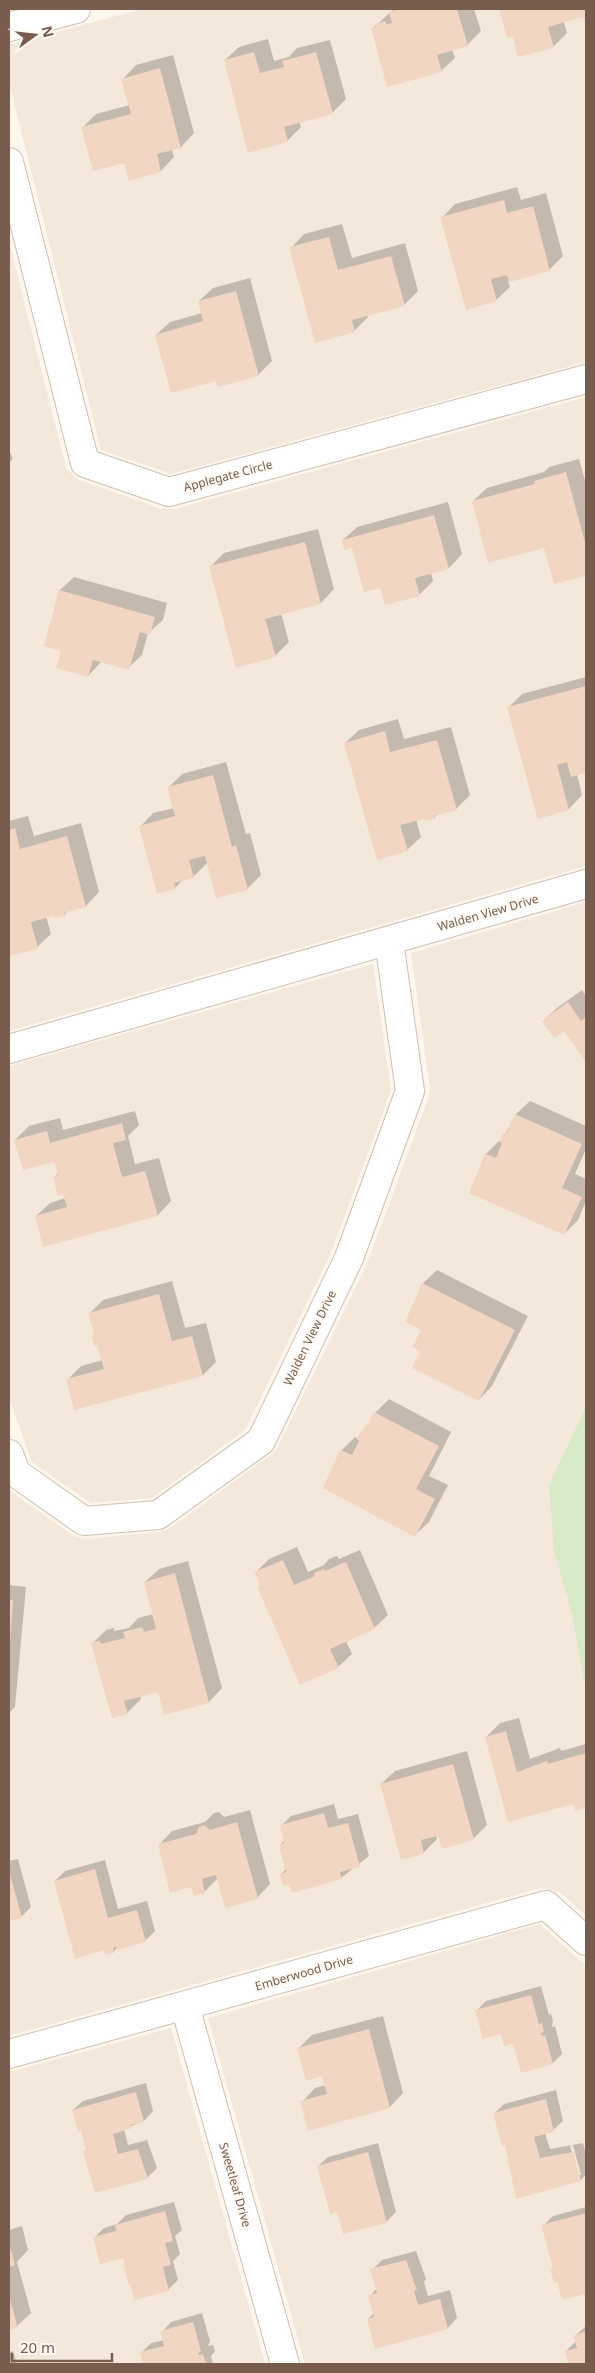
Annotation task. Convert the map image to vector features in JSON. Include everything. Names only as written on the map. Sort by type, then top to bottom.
[{"type":"street","points":[[9,27],[76,9]]},
{"type":"street","name":"Applegate Circle","points":[[9,162],[85,463],[169,492],[586,380]]},
{"type":"street","name":"Walden View Drive","points":[[9,1049],[586,884]]},
{"type":"street","name":"Walden View Drive","points":[[9,1454],[16,1473],[84,1521],[158,1515],[261,1441],[349,1258],[410,1091],[389,941]]},
{"type":"street","name":"Emberwood Drive","points":[[9,2054],[546,1905],[586,1941]]},
{"type":"street","name":"Sweetleaf Drive","points":[[185,2006],[285,2364]]},
{"type":"shaded area","points":[[142,9],[586,9],[586,362],[171,474],[101,450],[9,83],[9,45]]},
{"type":"shaded area","points":[[9,241],[66,468],[77,479],[162,509],[174,509],[586,397],[586,866],[9,1031]]},
{"type":"shaded area","points":[[586,902],[586,1406],[549,1485],[584,1681],[586,1681],[586,1916],[560,1892],[541,1888],[9,2036],[9,1490],[72,1535],[85,1539],[159,1532],[170,1528],[272,1454],[278,1447],[367,1264],[429,1096],[430,1088],[411,953]]},
{"type":"shaded area","points":[[373,964],[391,1091],[331,1253],[245,1430],[152,1498],[91,1503],[32,1462],[9,1398],[9,1066]]},
{"type":"shaded area","points":[[540,1924],[586,1966],[586,2364],[305,2364],[208,2018]]},
{"type":"shaded area","points":[[171,2028],[265,2364],[9,2364],[9,2072]]},
{"type":"green space","points":[[586,1406],[586,1681],[584,1682],[572,1614],[554,1551],[549,1485]]},
{"type":"building","points":[[401,9],[457,9],[468,46],[437,55],[442,72],[387,87],[371,28],[376,27],[375,24],[386,21],[386,24],[392,23],[389,12]]},
{"type":"building","points":[[499,9],[586,9],[586,26],[583,17],[548,27],[554,48],[518,57],[513,36],[507,38]]},
{"type":"building","points":[[254,52],[260,73],[284,67],[282,61],[316,52],[333,114],[284,127],[288,142],[248,153],[224,60]]},
{"type":"building","points":[[160,68],[181,148],[157,154],[161,172],[129,181],[124,163],[93,171],[81,127],[131,114],[121,79]]},
{"type":"building","points":[[504,200],[507,213],[533,206],[550,271],[509,282],[507,275],[491,279],[497,301],[466,310],[440,217]]},
{"type":"building","points":[[329,237],[338,270],[391,256],[405,306],[352,320],[355,332],[315,343],[289,247]]},
{"type":"building","points":[[236,291],[259,376],[218,387],[216,381],[171,393],[155,335],[203,321],[198,301]]},
{"type":"building","points":[[566,472],[586,546],[586,576],[554,584],[544,548],[488,563],[472,501],[535,484],[534,481]]},
{"type":"building","points":[[434,515],[449,569],[415,578],[420,596],[385,605],[380,588],[364,592],[352,548],[344,550],[342,540]]},
{"type":"building","points":[[305,542],[321,604],[265,619],[276,657],[236,668],[209,566]]},
{"type":"building","points":[[59,590],[155,617],[150,635],[140,632],[129,670],[93,660],[88,677],[56,668],[61,651],[44,646]]},
{"type":"building","points":[[586,686],[586,773],[571,777],[567,762],[557,765],[569,810],[538,819],[507,707]]},
{"type":"building","points":[[385,731],[390,752],[437,740],[457,810],[434,816],[435,819],[425,821],[424,819],[400,825],[408,851],[377,860],[344,743]]},
{"type":"building","points":[[213,775],[232,847],[236,845],[248,890],[216,898],[205,856],[189,860],[194,878],[174,883],[176,889],[157,894],[139,826],[175,816],[167,787]]},
{"type":"building","points":[[15,828],[20,849],[67,836],[86,907],[64,913],[65,916],[55,918],[54,916],[31,922],[38,949],[9,956],[9,830]]},
{"type":"building","points":[[568,1002],[581,1021],[586,1017],[586,1062],[564,1031],[554,1038],[542,1021]]},
{"type":"building","points":[[515,1114],[582,1144],[562,1188],[582,1197],[564,1235],[469,1193],[485,1154],[496,1158],[502,1143],[500,1142],[503,1133],[506,1134]]},
{"type":"building","points":[[122,1123],[126,1140],[113,1143],[122,1177],[145,1171],[158,1216],[43,1247],[35,1216],[67,1207],[63,1194],[58,1196],[53,1177],[58,1175],[55,1162],[23,1170],[14,1140],[47,1131],[50,1143]]},
{"type":"building","points":[[422,1283],[515,1330],[479,1401],[412,1368],[420,1351],[412,1347],[421,1330],[405,1322]]},
{"type":"building","points":[[159,1294],[172,1341],[192,1336],[203,1376],[74,1410],[66,1379],[104,1369],[97,1345],[94,1346],[92,1336],[94,1335],[88,1313]]},
{"type":"building","points":[[374,1412],[439,1446],[416,1489],[435,1499],[415,1537],[323,1488],[340,1450],[352,1455],[359,1441],[357,1439],[361,1431],[363,1432]]},
{"type":"building","points":[[283,1560],[294,1585],[315,1576],[314,1573],[324,1569],[325,1571],[346,1562],[375,1629],[330,1649],[339,1668],[300,1685],[257,1586],[260,1585],[254,1572]]},
{"type":"building","points":[[175,1573],[209,1703],[164,1715],[158,1692],[124,1701],[128,1714],[112,1718],[91,1643],[100,1641],[101,1644],[125,1638],[123,1632],[142,1627],[144,1632],[156,1629],[144,1582]]},
{"type":"building","points":[[9,1600],[13,1600],[10,1643],[9,1643]]},
{"type":"building","points":[[506,1731],[517,1772],[547,1761],[548,1764],[586,1753],[586,1808],[575,1811],[573,1804],[508,1822],[485,1737]]},
{"type":"building","points":[[453,1764],[474,1840],[442,1849],[438,1836],[421,1840],[424,1854],[401,1860],[380,1784]]},
{"type":"building","points":[[324,1813],[328,1828],[348,1823],[360,1867],[340,1872],[342,1879],[292,1893],[289,1884],[283,1886],[280,1874],[286,1872],[279,1845],[284,1843],[280,1825]]},
{"type":"building","points":[[237,1822],[258,1899],[225,1908],[216,1875],[202,1879],[205,1893],[194,1896],[191,1887],[170,1893],[158,1844],[196,1834],[199,1827],[204,1825],[210,1830]]},
{"type":"building","points":[[95,1869],[108,1918],[137,1910],[146,1942],[117,1950],[116,1947],[113,1948],[114,1953],[105,1955],[104,1950],[75,1959],[54,1881]]},
{"type":"building","points":[[9,1871],[22,1918],[9,1921]]},
{"type":"building","points":[[531,1995],[539,2024],[542,2023],[544,2032],[541,2033],[542,2036],[545,2035],[553,2064],[521,2073],[513,2044],[504,2046],[501,2034],[483,2039],[475,2010]]},
{"type":"building","points":[[369,2029],[390,2108],[308,2131],[300,2101],[327,2094],[322,2076],[306,2081],[297,2048]]},
{"type":"building","points":[[136,2092],[144,2122],[131,2125],[132,2128],[113,2134],[118,2154],[138,2149],[148,2179],[95,2193],[83,2151],[86,2150],[81,2131],[78,2132],[72,2110]]},
{"type":"building","points":[[546,2099],[554,2132],[534,2137],[540,2158],[573,2152],[581,2181],[516,2199],[505,2145],[502,2146],[493,2113]]},
{"type":"building","points":[[368,2152],[387,2223],[343,2234],[337,2212],[330,2214],[317,2166]]},
{"type":"building","points":[[165,2211],[173,2241],[165,2243],[171,2265],[163,2267],[169,2291],[135,2300],[130,2284],[128,2284],[123,2258],[100,2264],[93,2237],[116,2231],[115,2225]]},
{"type":"building","points":[[586,2213],[586,2294],[562,2300],[557,2282],[554,2283],[550,2269],[553,2268],[541,2225]]},
{"type":"building","points":[[9,2243],[15,2265],[9,2267]]},
{"type":"building","points":[[406,2260],[417,2290],[414,2291],[418,2305],[440,2299],[448,2329],[375,2349],[367,2319],[374,2317],[368,2295],[377,2293],[370,2269]]},
{"type":"building","points":[[9,2296],[18,2328],[9,2330]]},
{"type":"building","points":[[193,2322],[201,2352],[198,2353],[199,2355],[203,2354],[206,2363],[143,2364],[140,2352],[164,2346],[160,2331]]},
{"type":"building","points":[[586,2331],[586,2364],[568,2364],[565,2351],[577,2348],[573,2336]]}]
